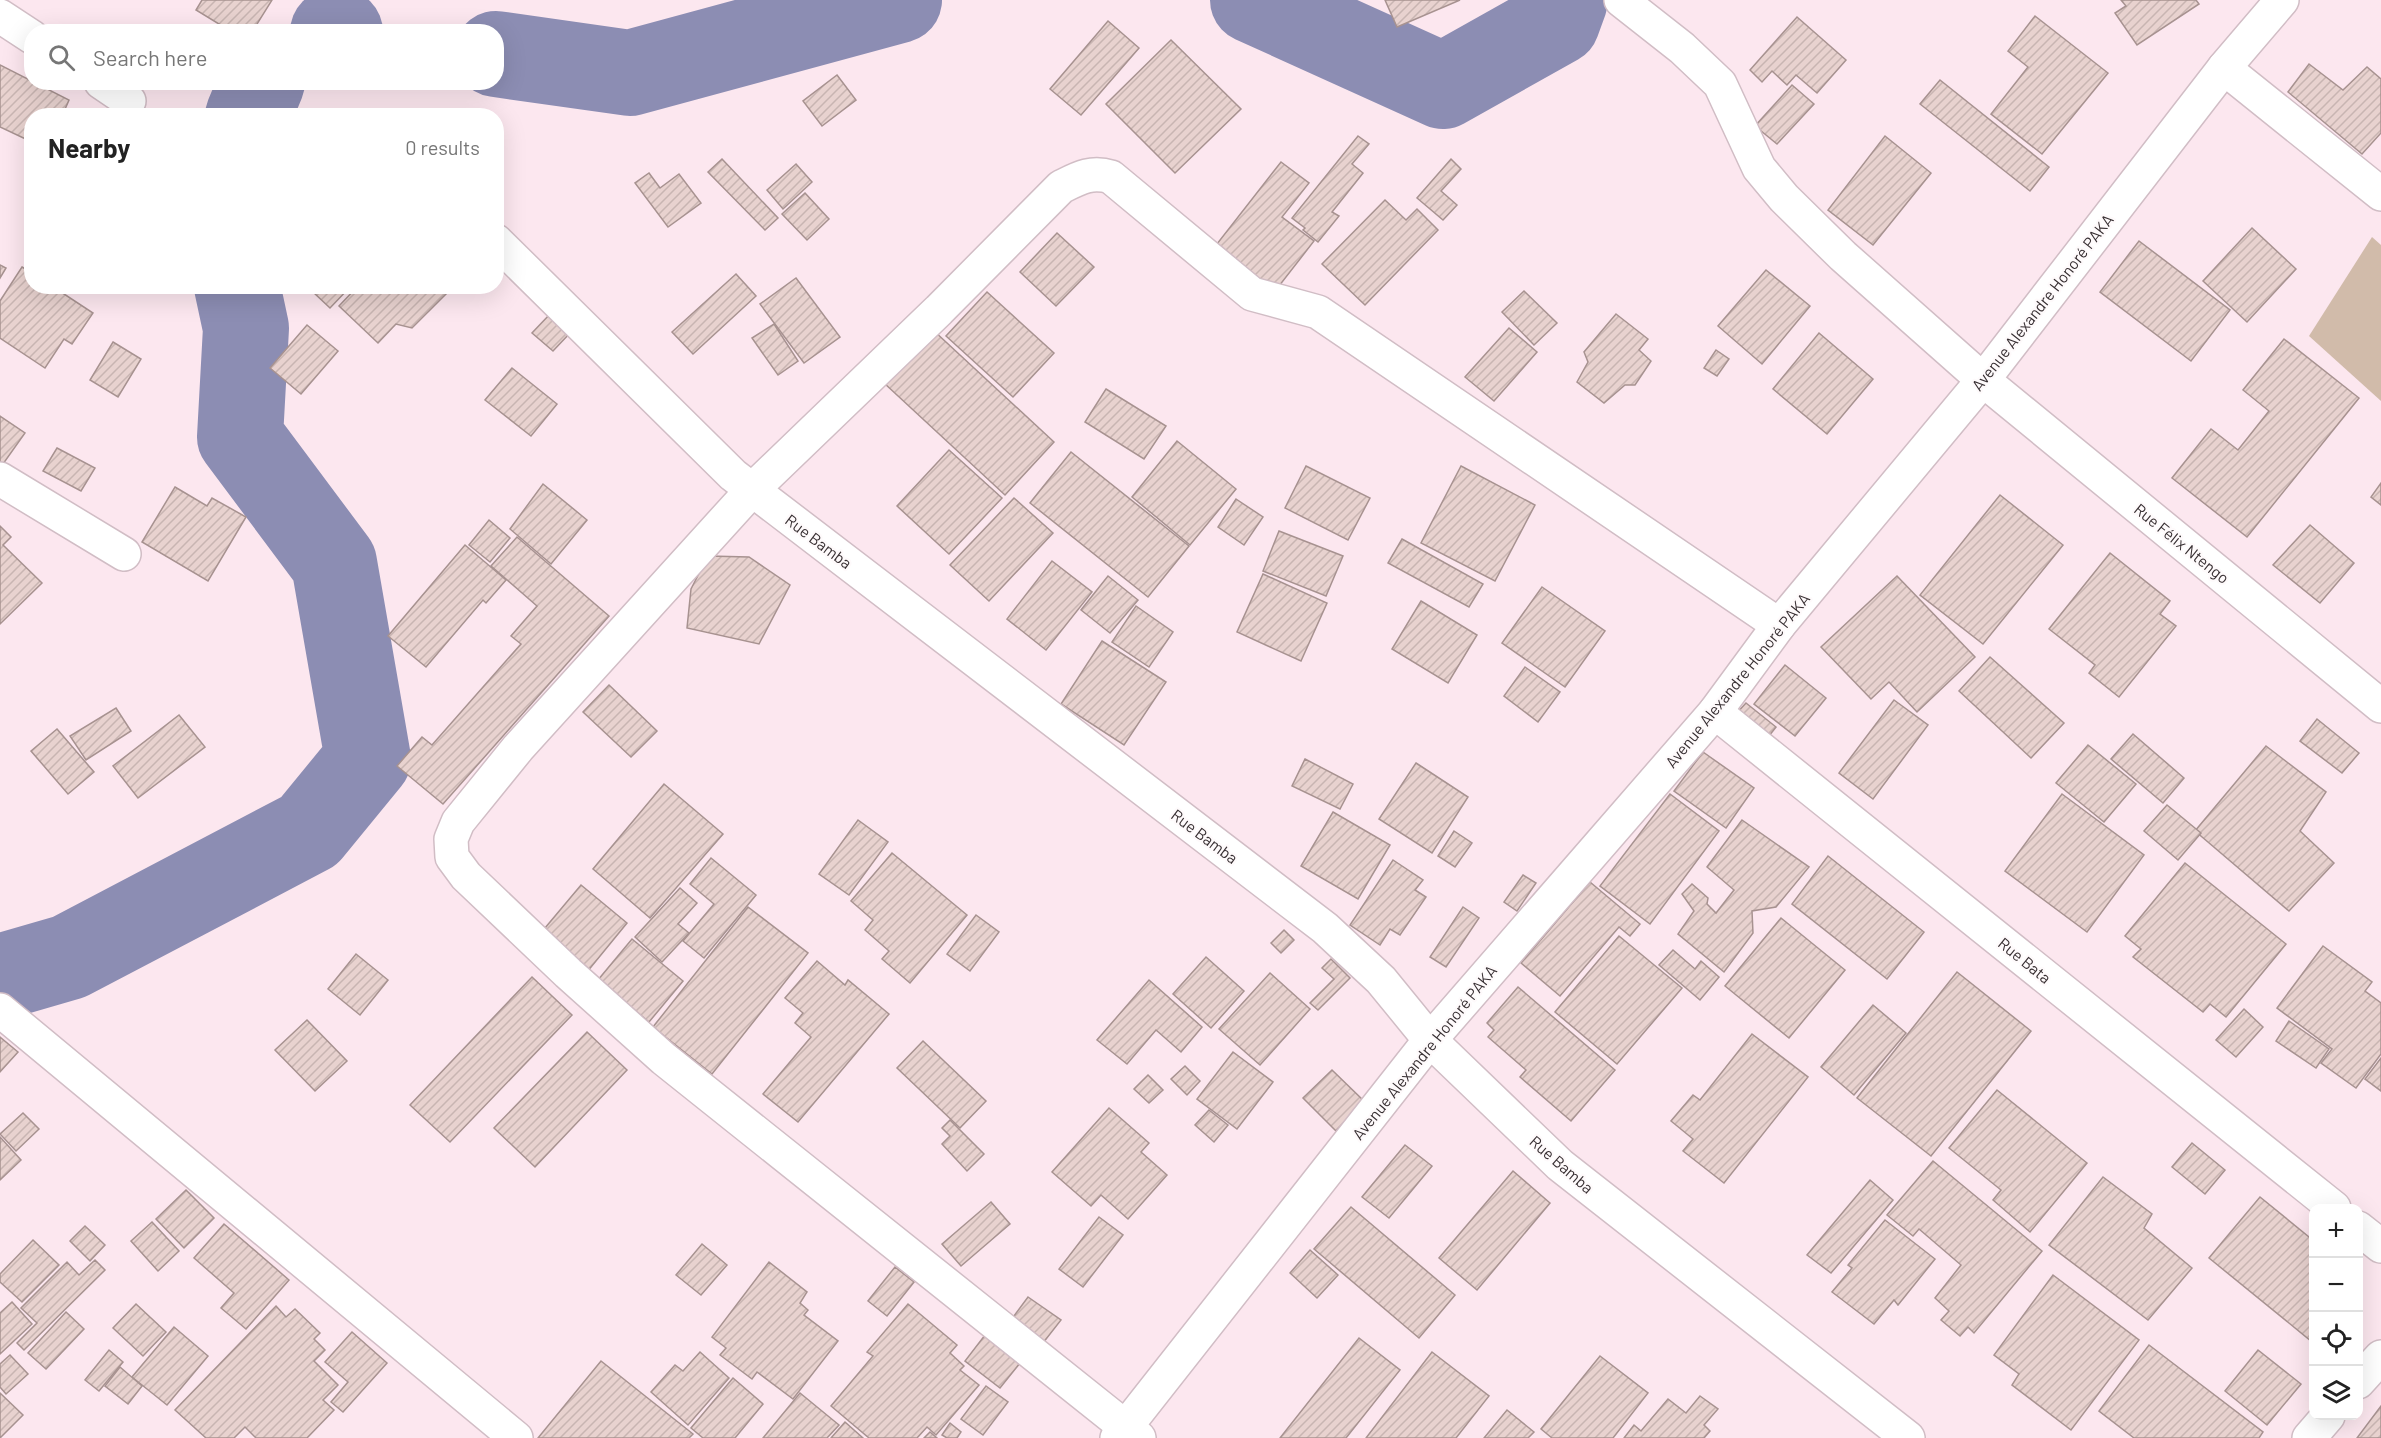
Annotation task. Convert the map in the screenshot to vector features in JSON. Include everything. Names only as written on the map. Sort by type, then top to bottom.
[{"type":"street","name":"Rue Félix Ntengo","points":[[1621,0],[1682,48],[1720,84],[1759,168],[1784,198],[1843,256],[1983,380],[2381,706]]},
{"type":"street","name":"Avenue Alexandre Honoré PAKA","points":[[1127,1435],[1430,1040],[1715,712],[1779,625],[1983,380],[2224,68],[2282,0]]},
{"type":"street","points":[[0,16],[24,32]]},
{"type":"street","points":[[2224,68],[2381,194]]},
{"type":"street","points":[[113,90],[129,101]]},
{"type":"street","points":[[1127,1435],[664,1059],[568,973],[465,876],[452,857],[451,839],[458,822],[511,757],[752,490],[931,319],[1061,187],[1084,176],[1099,173],[1111,177],[1252,294],[1318,312],[1779,625]]},
{"type":"street","name":"Rue Bamba","points":[[504,249],[733,475],[1325,928],[1381,980],[1430,1040],[1560,1165],[1908,1438]]},
{"type":"street","points":[[0,479],[124,554]]},
{"type":"street","name":"Rue Bata","points":[[1715,712],[2328,1204]]},
{"type":"street","points":[[0,1010],[516,1438]]},
{"type":"street","points":[[2363,1232],[2381,1246]]},
{"type":"street","points":[[2363,1377],[2381,1357]]},
{"type":"street","points":[[2309,1438],[2325,1420]]},
{"type":"shaded area","points":[[2372,237],[2381,245],[2381,401],[2309,336]]},
{"type":"building","points":[[202,0],[272,0],[257,24],[219,24],[196,10]]},
{"type":"building","points":[[1385,0],[1460,0],[1397,27]]},
{"type":"building","points":[[2121,0],[2196,0],[2199,4],[2137,45],[2115,13],[2126,6]]},
{"type":"building","points":[[2035,16],[2108,73],[2042,154],[1991,114],[2028,67],[2008,51]]},
{"type":"building","points":[[1797,17],[1846,60],[1817,93],[1796,75],[1787,85],[1772,71],[1762,82],[1750,70]]},
{"type":"building","points":[[1108,21],[1139,48],[1081,115],[1050,89]]},
{"type":"building","points":[[1171,40],[1241,109],[1175,173],[1106,104]]},
{"type":"building","points":[[2309,64],[2343,90],[2367,67],[2381,79],[2381,133],[2362,154],[2288,92]]},
{"type":"building","points":[[0,65],[24,77],[24,90],[49,90],[69,100],[66,108],[24,108],[24,138],[0,127]]},
{"type":"building","points":[[837,75],[856,100],[822,126],[803,101]]},
{"type":"building","points":[[1940,80],[2049,167],[2030,191],[1920,104]]},
{"type":"building","points":[[1792,85],[1814,104],[1777,144],[1755,126]]},
{"type":"building","points":[[1358,136],[1369,144],[1352,164],[1363,173],[1332,212],[1339,216],[1318,242],[1292,218]]},
{"type":"building","points":[[1885,136],[1931,173],[1873,245],[1828,210]]},
{"type":"building","points":[[722,159],[778,218],[765,230],[708,172]]},
{"type":"building","points":[[1451,159],[1461,169],[1441,191],[1457,205],[1443,220],[1417,198]]},
{"type":"building","points":[[1281,162],[1309,183],[1282,217],[1314,241],[1272,295],[1213,249]]},
{"type":"building","points":[[796,164],[812,182],[783,209],[767,190]]},
{"type":"building","points":[[649,173],[660,188],[679,174],[701,203],[668,227],[635,183]]},
{"type":"building","points":[[805,193],[829,219],[807,240],[782,214]]},
{"type":"building","points":[[1385,200],[1406,220],[1417,209],[1438,230],[1365,305],[1322,264]]},
{"type":"building","points":[[2252,228],[2296,269],[2247,322],[2203,281]]},
{"type":"building","points":[[1057,233],[1094,267],[1056,306],[1020,272]]},
{"type":"building","points":[[2139,241],[2230,310],[2191,361],[2100,292]]},
{"type":"building","points":[[0,265],[6,268],[0,278]]},
{"type":"building","points":[[22,267],[24,268],[24,294],[64,294],[93,313],[72,344],[64,339],[45,368],[0,338],[0,301]]},
{"type":"building","points":[[1766,270],[1810,306],[1762,364],[1718,326]]},
{"type":"building","points":[[736,274],[756,296],[693,354],[672,332]]},
{"type":"building","points":[[796,278],[840,337],[804,363],[760,304]]},
{"type":"building","points":[[1524,291],[1557,323],[1534,345],[1502,312]]},
{"type":"building","points":[[987,292],[1054,353],[1013,397],[946,336]]},
{"type":"building","points":[[315,294],[343,294],[330,308]]},
{"type":"building","points":[[350,294],[446,294],[412,328],[396,324],[378,343],[339,306]]},
{"type":"building","points":[[550,314],[570,333],[553,351],[532,333]]},
{"type":"building","points":[[1616,314],[1648,339],[1639,350],[1651,361],[1635,385],[1625,385],[1604,403],[1577,382],[1588,362],[1584,352]]},
{"type":"building","points":[[774,324],[798,361],[778,375],[752,338]]},
{"type":"building","points":[[307,325],[338,351],[301,394],[270,368]]},
{"type":"building","points":[[1509,328],[1537,352],[1494,401],[1465,377]]},
{"type":"building","points":[[933,330],[1054,442],[1005,495],[884,383]]},
{"type":"building","points":[[1819,333],[1873,379],[1827,434],[1773,389]]},
{"type":"building","points":[[2284,339],[2359,398],[2247,537],[2172,478],[2211,429],[2238,450],[2269,411],[2243,390]]},
{"type":"building","points":[[113,342],[141,359],[118,397],[90,380]]},
{"type":"building","points":[[1716,350],[1729,359],[1717,376],[1704,368]]},
{"type":"building","points":[[512,368],[557,404],[531,436],[485,400]]},
{"type":"building","points":[[1106,389],[1166,426],[1144,459],[1085,422]]},
{"type":"building","points":[[0,416],[25,433],[3,464],[0,462]]},
{"type":"building","points":[[1177,441],[1236,489],[1190,545],[1132,497]]},
{"type":"building","points":[[57,448],[95,468],[81,491],[43,471]]},
{"type":"building","points":[[949,450],[1002,498],[949,554],[897,506]]},
{"type":"building","points":[[1071,452],[1189,546],[1148,597],[1030,503]]},
{"type":"building","points":[[1306,466],[1370,498],[1348,540],[1285,508]]},
{"type":"building","points":[[1461,466],[1535,505],[1495,581],[1421,543]]},
{"type":"building","points":[[2381,483],[2381,505],[2371,497]]},
{"type":"building","points":[[543,484],[587,520],[551,564],[510,529]]},
{"type":"building","points":[[175,487],[207,506],[212,498],[246,517],[208,581],[142,542]]},
{"type":"building","points":[[2000,495],[2063,545],[1983,644],[1920,595]]},
{"type":"building","points":[[1014,498],[1053,533],[989,601],[950,565]]},
{"type":"building","points":[[1236,499],[1263,517],[1244,545],[1218,527]]},
{"type":"building","points":[[489,520],[510,538],[490,562],[469,545]]},
{"type":"building","points":[[2310,525],[2354,563],[2320,603],[2273,565]]},
{"type":"building","points":[[0,526],[11,537],[3,545],[42,583],[0,624]]},
{"type":"building","points":[[1279,531],[1343,556],[1326,596],[1263,571]]},
{"type":"building","points":[[517,537],[609,616],[443,804],[397,766],[422,737],[432,745],[521,644],[511,636],[537,606],[491,566]]},
{"type":"building","points":[[1402,539],[1483,584],[1469,607],[1388,563]]},
{"type":"building","points":[[465,545],[506,580],[486,603],[483,600],[426,667],[388,636]]},
{"type":"building","points":[[2110,553],[2170,601],[2160,614],[2176,626],[2119,697],[2089,673],[2095,665],[2049,629]]},
{"type":"building","points":[[708,556],[749,557],[790,585],[759,644],[687,628],[691,589]]},
{"type":"building","points":[[1052,561],[1092,592],[1046,650],[1007,619]]},
{"type":"building","points":[[1263,574],[1327,603],[1301,661],[1237,632]]},
{"type":"building","points":[[1108,576],[1138,600],[1110,633],[1081,610]]},
{"type":"building","points":[[1897,576],[1975,657],[1917,712],[1889,682],[1871,699],[1821,647]]},
{"type":"building","points":[[1542,587],[1605,631],[1565,687],[1502,643]]},
{"type":"building","points":[[1421,601],[1477,635],[1448,683],[1392,649]]},
{"type":"building","points":[[1136,606],[1173,632],[1149,667],[1112,642]]},
{"type":"building","points":[[1102,641],[1166,682],[1124,745],[1061,704]]},
{"type":"building","points":[[1990,657],[2064,723],[2031,758],[1959,691]]},
{"type":"building","points":[[1785,665],[1826,698],[1795,736],[1754,704]]},
{"type":"building","points":[[1525,667],[1560,692],[1538,722],[1504,696]]},
{"type":"building","points":[[609,685],[657,731],[631,757],[583,712]]},
{"type":"building","points":[[1894,700],[1928,725],[1873,799],[1839,773]]},
{"type":"building","points":[[1746,703],[1776,727],[1765,741],[1735,715]]},
{"type":"building","points":[[116,708],[131,731],[86,760],[70,736]]},
{"type":"building","points":[[179,715],[205,747],[138,798],[113,766]]},
{"type":"building","points":[[2317,719],[2359,753],[2342,773],[2300,741]]},
{"type":"building","points":[[57,729],[94,772],[68,794],[31,751]]},
{"type":"building","points":[[2133,734],[2184,778],[2163,803],[2111,759]]},
{"type":"building","points":[[2088,745],[2136,784],[2104,822],[2056,783]]},
{"type":"building","points":[[2266,746],[2326,792],[2300,831],[2334,863],[2289,911],[2195,831]]},
{"type":"building","points":[[1703,752],[1754,788],[1726,828],[1674,791]]},
{"type":"building","points":[[1305,759],[1353,784],[1340,809],[1292,786]]},
{"type":"building","points":[[1416,763],[1468,797],[1432,853],[1379,819]]},
{"type":"building","points":[[664,784],[723,834],[650,918],[593,869]]},
{"type":"building","points":[[1670,794],[1719,831],[1650,924],[1600,886]]},
{"type":"building","points":[[2062,794],[2144,855],[2087,932],[2005,871]]},
{"type":"building","points":[[2167,805],[2201,833],[2178,860],[2144,831]]},
{"type":"building","points":[[1333,812],[1390,845],[1358,899],[1301,866]]},
{"type":"building","points":[[858,820],[888,842],[849,895],[819,874]]},
{"type":"building","points":[[1742,820],[1809,867],[1776,907],[1752,911],[1753,933],[1724,972],[1678,934],[1694,911],[1682,894],[1692,884],[1708,898],[1707,904],[1716,913],[1734,890],[1707,867]]},
{"type":"building","points":[[1454,831],[1472,843],[1455,867],[1438,856]]},
{"type":"building","points":[[892,853],[967,915],[910,983],[882,959],[889,951],[865,930],[873,920],[851,901]]},
{"type":"building","points":[[1828,856],[1924,932],[1887,979],[1792,904]]},
{"type":"building","points":[[711,858],[756,895],[704,958],[683,941],[714,904],[690,884]]},
{"type":"building","points":[[1393,860],[1423,880],[1415,890],[1426,897],[1400,935],[1390,929],[1380,945],[1350,925]]},
{"type":"building","points":[[2185,863],[2286,944],[2226,1017],[2210,1004],[2203,1012],[2133,957],[2141,949],[2125,936]]},
{"type":"building","points":[[1523,875],[1536,883],[1517,911],[1504,902]]},
{"type":"building","points":[[1590,882],[1640,924],[1630,936],[1619,927],[1560,996],[1521,963]]},
{"type":"building","points":[[581,885],[627,923],[587,972],[540,934]]},
{"type":"building","points":[[680,888],[697,903],[678,924],[689,933],[662,962],[635,937]]},
{"type":"building","points":[[748,907],[808,953],[712,1074],[653,1027]]},
{"type":"building","points":[[1463,907],[1479,918],[1446,967],[1430,957]]},
{"type":"building","points":[[976,915],[999,932],[970,971],[947,954]]},
{"type":"building","points":[[1781,918],[1845,970],[1789,1038],[1725,986]]},
{"type":"building","points":[[1284,930],[1294,940],[1281,953],[1271,943]]},
{"type":"building","points":[[1619,936],[1682,988],[1617,1064],[1555,1012]]},
{"type":"building","points":[[632,939],[683,981],[649,1022],[598,980]]},
{"type":"building","points":[[2323,946],[2372,982],[2365,991],[2381,1003],[2381,1054],[2356,1088],[2321,1063],[2332,1049],[2277,1008]]},
{"type":"building","points":[[1673,950],[1695,969],[1701,961],[1719,977],[1700,1000],[1659,965]]},
{"type":"building","points":[[356,954],[388,980],[360,1015],[328,989]]},
{"type":"building","points":[[1206,957],[1244,991],[1211,1028],[1173,994]]},
{"type":"building","points":[[1331,959],[1350,978],[1318,1010],[1310,1003],[1334,979],[1322,968]]},
{"type":"building","points":[[817,961],[845,985],[848,980],[889,1014],[798,1122],[763,1094],[811,1037],[795,1023],[803,1013],[785,998]]},
{"type":"building","points":[[1957,972],[2031,1031],[1931,1156],[1857,1098]]},
{"type":"building","points":[[1270,973],[1310,1009],[1260,1065],[1219,1029]]},
{"type":"building","points":[[532,977],[572,1015],[450,1142],[410,1105]]},
{"type":"building","points":[[1149,980],[1202,1027],[1181,1052],[1156,1030],[1127,1064],[1097,1040]]},
{"type":"building","points":[[1518,987],[1615,1070],[1571,1121],[1520,1077],[1526,1070],[1488,1037],[1494,1030],[1487,1023]]},
{"type":"building","points":[[1873,1005],[1906,1033],[1854,1095],[1821,1067]]},
{"type":"building","points":[[2244,1009],[2263,1027],[2236,1057],[2216,1040]]},
{"type":"building","points":[[307,1020],[347,1061],[315,1091],[275,1050]]},
{"type":"building","points":[[2289,1021],[2329,1049],[2316,1068],[2276,1041]]},
{"type":"building","points":[[587,1032],[627,1070],[535,1167],[494,1128]]},
{"type":"building","points":[[1752,1034],[1808,1077],[1724,1183],[1683,1151],[1693,1139],[1671,1121],[1693,1095],[1700,1100]]},
{"type":"building","points":[[0,1037],[18,1052],[0,1072]]},
{"type":"building","points":[[923,1041],[986,1101],[960,1128],[897,1068]]},
{"type":"building","points":[[1233,1052],[1273,1082],[1237,1129],[1197,1099]]},
{"type":"building","points":[[2381,1058],[2381,1091],[2365,1079]]},
{"type":"building","points":[[1185,1066],[1200,1081],[1187,1095],[1171,1079]]},
{"type":"building","points":[[1332,1070],[1365,1102],[1336,1131],[1303,1098]]},
{"type":"building","points":[[1148,1075],[1163,1090],[1149,1103],[1134,1089]]},
{"type":"building","points":[[1997,1090],[2087,1163],[2030,1232],[1993,1200],[2001,1190],[1949,1148]]},
{"type":"building","points":[[1109,1108],[1149,1143],[1141,1152],[1167,1175],[1128,1219],[1101,1195],[1091,1206],[1052,1172]]},
{"type":"building","points":[[1209,1110],[1228,1125],[1214,1142],[1195,1125]]},
{"type":"building","points":[[23,1113],[39,1129],[16,1151],[0,1134]]},
{"type":"building","points":[[950,1120],[984,1154],[967,1171],[942,1144],[950,1136],[942,1128]]},
{"type":"building","points":[[0,1137],[21,1160],[0,1180]]},
{"type":"building","points":[[2192,1143],[2225,1170],[2205,1194],[2172,1167]]},
{"type":"building","points":[[1405,1145],[1432,1166],[1389,1218],[1362,1197]]},
{"type":"building","points":[[1933,1161],[2042,1251],[1974,1333],[1968,1327],[1960,1336],[1941,1320],[1949,1311],[1935,1298],[1961,1265],[1919,1229],[1913,1236],[1887,1215]]},
{"type":"building","points":[[1513,1171],[1550,1203],[1477,1290],[1439,1258]]},
{"type":"building","points":[[2103,1177],[2152,1214],[2144,1228],[2192,1268],[2148,1320],[2049,1245]]},
{"type":"building","points":[[1870,1180],[1893,1200],[1831,1273],[1807,1255]]},
{"type":"building","points":[[186,1190],[214,1218],[184,1248],[156,1219]]},
{"type":"building","points":[[2260,1197],[2309,1237],[2309,1339],[2209,1258]]},
{"type":"building","points":[[991,1202],[1010,1224],[961,1266],[942,1244]]},
{"type":"building","points":[[1351,1207],[1455,1295],[1419,1338],[1314,1249]]},
{"type":"building","points":[[1099,1217],[1123,1235],[1083,1287],[1059,1269]]},
{"type":"building","points":[[1885,1220],[1935,1259],[1898,1305],[1894,1300],[1874,1324],[1832,1292],[1852,1268],[1848,1265]]},
{"type":"building","points":[[152,1222],[179,1251],[158,1271],[131,1241]]},
{"type":"building","points":[[224,1224],[289,1280],[246,1329],[221,1308],[234,1293],[194,1258]]},
{"type":"building","points":[[85,1226],[105,1245],[90,1261],[70,1241]]},
{"type":"building","points":[[33,1240],[59,1265],[22,1302],[0,1282],[0,1274]]},
{"type":"building","points":[[702,1244],[727,1265],[701,1295],[676,1275]]},
{"type":"building","points":[[1310,1250],[1338,1275],[1317,1298],[1290,1273]]},
{"type":"building","points":[[95,1260],[105,1270],[24,1350],[17,1343],[37,1323],[21,1308],[67,1262],[79,1275]]},
{"type":"building","points":[[769,1262],[807,1292],[800,1303],[808,1310],[804,1315],[838,1341],[793,1399],[757,1372],[752,1379],[720,1355],[726,1348],[712,1337]]},
{"type":"building","points":[[895,1267],[914,1282],[887,1316],[868,1301]]},
{"type":"building","points":[[2053,1275],[2139,1340],[2071,1430],[2012,1385],[2019,1374],[1994,1355]]},
{"type":"building","points":[[1028,1297],[1061,1320],[1043,1343],[1011,1320]]},
{"type":"building","points":[[12,1302],[32,1324],[0,1354],[0,1313]]},
{"type":"building","points":[[136,1304],[166,1332],[143,1356],[113,1328]]},
{"type":"building","points":[[908,1304],[957,1345],[950,1353],[964,1366],[960,1370],[979,1385],[936,1435],[927,1427],[917,1438],[869,1438],[831,1406],[873,1356],[867,1352]]},
{"type":"building","points":[[276,1306],[286,1317],[295,1309],[320,1333],[314,1339],[325,1350],[314,1361],[338,1385],[323,1400],[334,1410],[307,1438],[256,1438],[245,1427],[234,1438],[206,1438],[175,1410]]},
{"type":"building","points":[[66,1312],[84,1329],[46,1369],[28,1353]]},
{"type":"building","points":[[174,1327],[208,1356],[167,1405],[132,1377]]},
{"type":"building","points":[[352,1332],[387,1363],[343,1412],[331,1402],[348,1382],[325,1362]]},
{"type":"building","points":[[985,1335],[1020,1363],[1000,1388],[965,1361]]},
{"type":"building","points":[[1359,1338],[1400,1370],[1346,1438],[1280,1438]]},
{"type":"building","points":[[2149,1345],[2263,1432],[2259,1438],[2134,1438],[2099,1411]]},
{"type":"building","points":[[109,1350],[123,1362],[99,1391],[85,1380]]},
{"type":"building","points":[[2258,1350],[2301,1384],[2267,1425],[2225,1391]]},
{"type":"building","points":[[700,1352],[729,1378],[688,1425],[651,1392],[675,1365],[683,1371]]},
{"type":"building","points":[[1432,1352],[1489,1396],[1456,1438],[1366,1438]]},
{"type":"building","points":[[10,1355],[28,1374],[6,1394],[0,1387],[0,1364]]},
{"type":"building","points":[[1600,1356],[1648,1393],[1613,1438],[1552,1438],[1541,1429]]},
{"type":"building","points":[[601,1361],[693,1434],[689,1438],[538,1438]]},
{"type":"building","points":[[120,1367],[142,1386],[128,1404],[105,1386]]},
{"type":"building","points":[[733,1378],[763,1404],[735,1438],[703,1438],[691,1428]]},
{"type":"building","points":[[986,1386],[1008,1402],[983,1435],[961,1419]]},
{"type":"building","points":[[0,1393],[23,1415],[0,1438]]},
{"type":"building","points":[[800,1393],[839,1425],[827,1438],[763,1438]]},
{"type":"building","points":[[1700,1396],[1718,1409],[1704,1425],[1710,1431],[1704,1438],[1624,1438],[1634,1425],[1641,1431],[1668,1399],[1686,1413]]},
{"type":"building","points":[[2381,1406],[2381,1438],[2357,1438]]},
{"type":"building","points":[[1507,1410],[1534,1432],[1528,1438],[1484,1438]]},
{"type":"building","points":[[845,1422],[863,1438],[831,1438]]},
{"type":"building","points":[[950,1423],[961,1432],[957,1438],[947,1438],[942,1435]]},
{"type":"building","points":[[930,1432],[937,1438],[924,1438]]},
{"type":"waterway","points":[[504,55],[630,73],[899,0]]},
{"type":"waterway","points":[[1253,0],[1443,86],[1557,22],[1565,0]]},
{"type":"waterway","points":[[251,108],[259,90]]},
{"type":"waterway","points":[[0,977],[69,957],[309,831],[368,759],[334,563],[240,437],[246,328],[239,294]]}]
